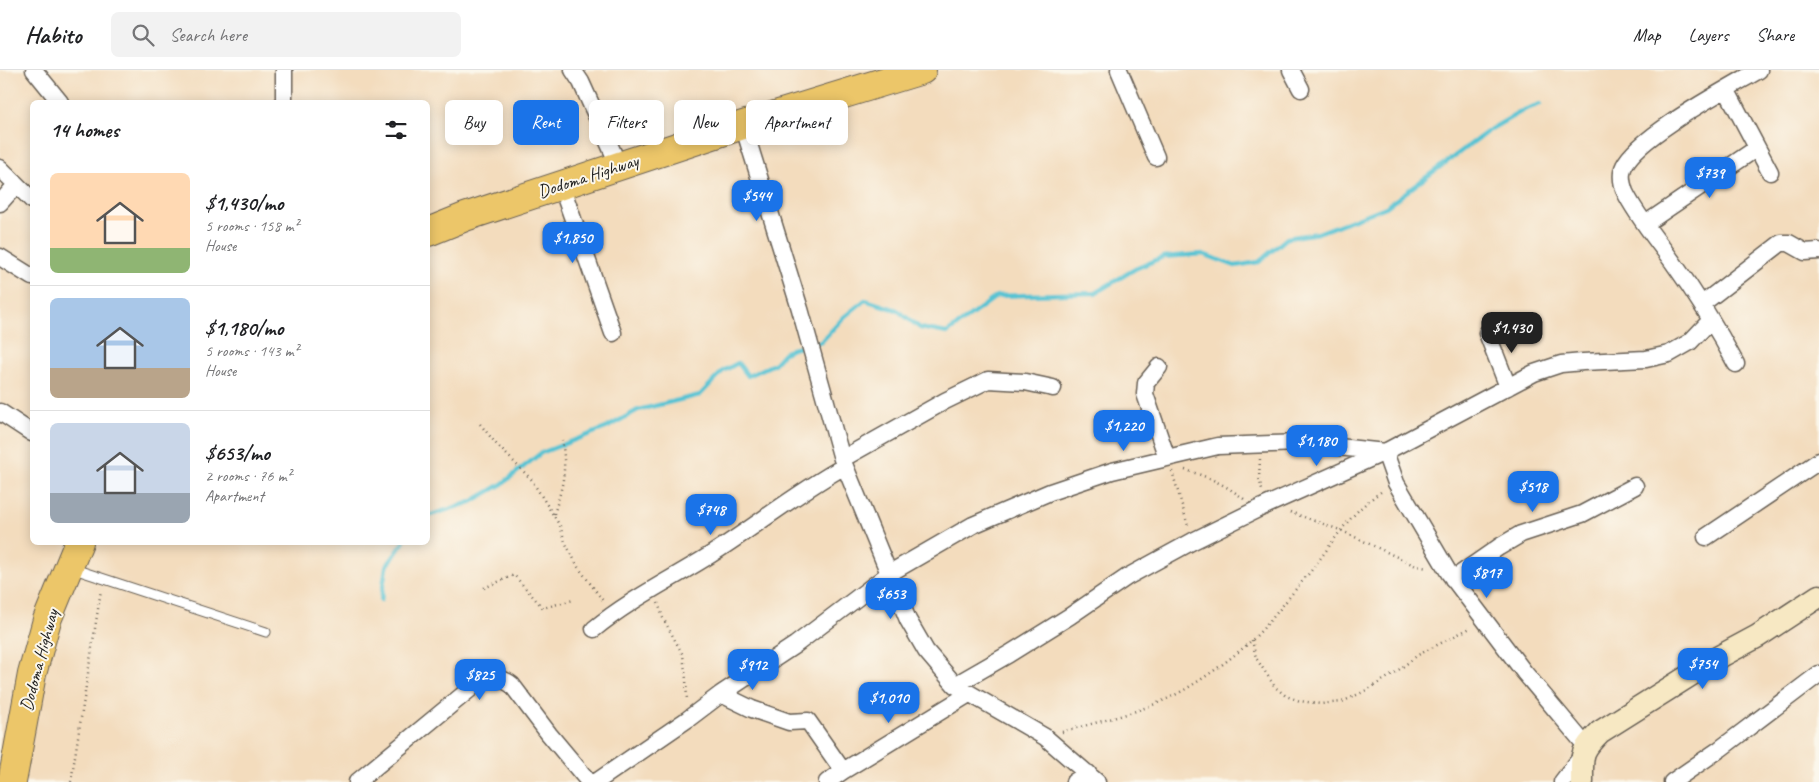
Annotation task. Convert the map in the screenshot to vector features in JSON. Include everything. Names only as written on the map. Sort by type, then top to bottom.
[{"type":"highway","name":"Dodoma Highway","points":[[430,231],[465,217],[561,185],[914,71]]},
{"type":"highway","name":"Dodoma Highway","points":[[12,782],[32,674],[47,620],[78,545]]},
{"type":"street","points":[[34,70],[58,100]]},
{"type":"street","points":[[284,70],[284,100]]},
{"type":"street","points":[[573,70],[585,91],[619,166]]},
{"type":"street","points":[[1119,70],[1156,157]]},
{"type":"street","points":[[1291,70],[1301,90]]},
{"type":"street","points":[[1736,364],[1702,304],[1625,191],[1622,178],[1623,168],[1629,156],[1646,141],[1678,118],[1759,70]]},
{"type":"street","points":[[1726,90],[1770,172]]},
{"type":"street","points":[[743,125],[800,309],[844,462],[908,620],[926,651],[962,689],[1045,738],[1093,777]]},
{"type":"street","points":[[1646,224],[1757,148]]},
{"type":"street","points":[[0,168],[30,198]]},
{"type":"street","points":[[0,202],[16,185]]},
{"type":"street","points":[[561,185],[613,333]]},
{"type":"street","points":[[1702,304],[1781,243],[1789,243],[1805,252],[1819,251]]},
{"type":"street","points":[[0,256],[30,276]]},
{"type":"street","points":[[828,782],[1127,577],[1193,541],[1385,452],[1534,373],[1561,364],[1646,359],[1669,354],[1690,342],[1711,320]]},
{"type":"street","points":[[1487,333],[1508,387]]},
{"type":"street","points":[[1159,367],[1146,384],[1145,394],[1172,463]]},
{"type":"street","points":[[594,629],[613,613],[728,543],[844,462],[945,401],[988,380],[1025,382],[1053,388]]},
{"type":"street","points":[[0,412],[30,432]]},
{"type":"street","points":[[596,782],[721,694],[795,645],[890,573],[973,525],[1050,492],[1112,471],[1172,463],[1218,446],[1301,444],[1385,452]]},
{"type":"street","points":[[1385,452],[1396,483],[1451,576],[1584,751],[1582,782]]},
{"type":"street","points":[[1706,537],[1819,461]]},
{"type":"street","points":[[1451,576],[1521,534],[1582,514],[1634,486]]},
{"type":"street","points":[[1562,782],[1600,732],[1719,657],[1758,636],[1819,596]]},
{"type":"street","points":[[1672,782],[1728,744],[1819,674]]},
{"type":"street","points":[[357,782],[482,680],[495,678],[504,679],[512,685],[589,782]]},
{"type":"street","points":[[721,694],[752,709],[789,722],[808,721],[843,771]]},
{"type":"street","points":[[1074,782],[1093,777]]},
{"type":"lane","points":[[68,567],[266,632]]},
{"type":"path","points":[[480,424],[497,445],[531,479],[560,526],[565,542],[578,567],[613,613]]},
{"type":"path","points":[[554,515],[563,487],[566,463],[562,440]]},
{"type":"path","points":[[1264,507],[1259,478],[1260,457],[1267,444]]},
{"type":"path","points":[[1172,463],[1171,467],[1181,506],[1193,541]]},
{"type":"path","points":[[1184,470],[1210,478],[1264,507],[1340,530],[1416,566],[1451,576]]},
{"type":"path","points":[[1045,738],[1130,712],[1171,697],[1217,668],[1252,640],[1311,571],[1340,530],[1366,502],[1396,483]]},
{"type":"path","points":[[484,588],[514,575],[543,608],[573,600]]},
{"type":"path","points":[[71,782],[103,578]]},
{"type":"path","points":[[654,589],[663,618],[683,655],[688,719]]},
{"type":"path","points":[[1252,640],[1256,658],[1275,686],[1286,696],[1300,701],[1321,704],[1342,702],[1363,692],[1392,675],[1418,655],[1484,621]]},
{"type":"waterway","points":[[430,515],[471,502],[502,484],[541,453],[606,428],[638,410],[700,395],[723,371],[738,363],[748,376],[774,364],[784,353],[792,349],[821,342],[844,317],[865,300],[897,310],[920,328],[947,333],[997,296],[1095,293],[1135,269],[1163,257],[1203,254],[1235,266],[1259,262],[1287,238],[1318,233],[1386,207],[1491,129],[1524,110],[1540,104]]},
{"type":"waterway","points":[[381,600],[386,567],[402,545]]}]
